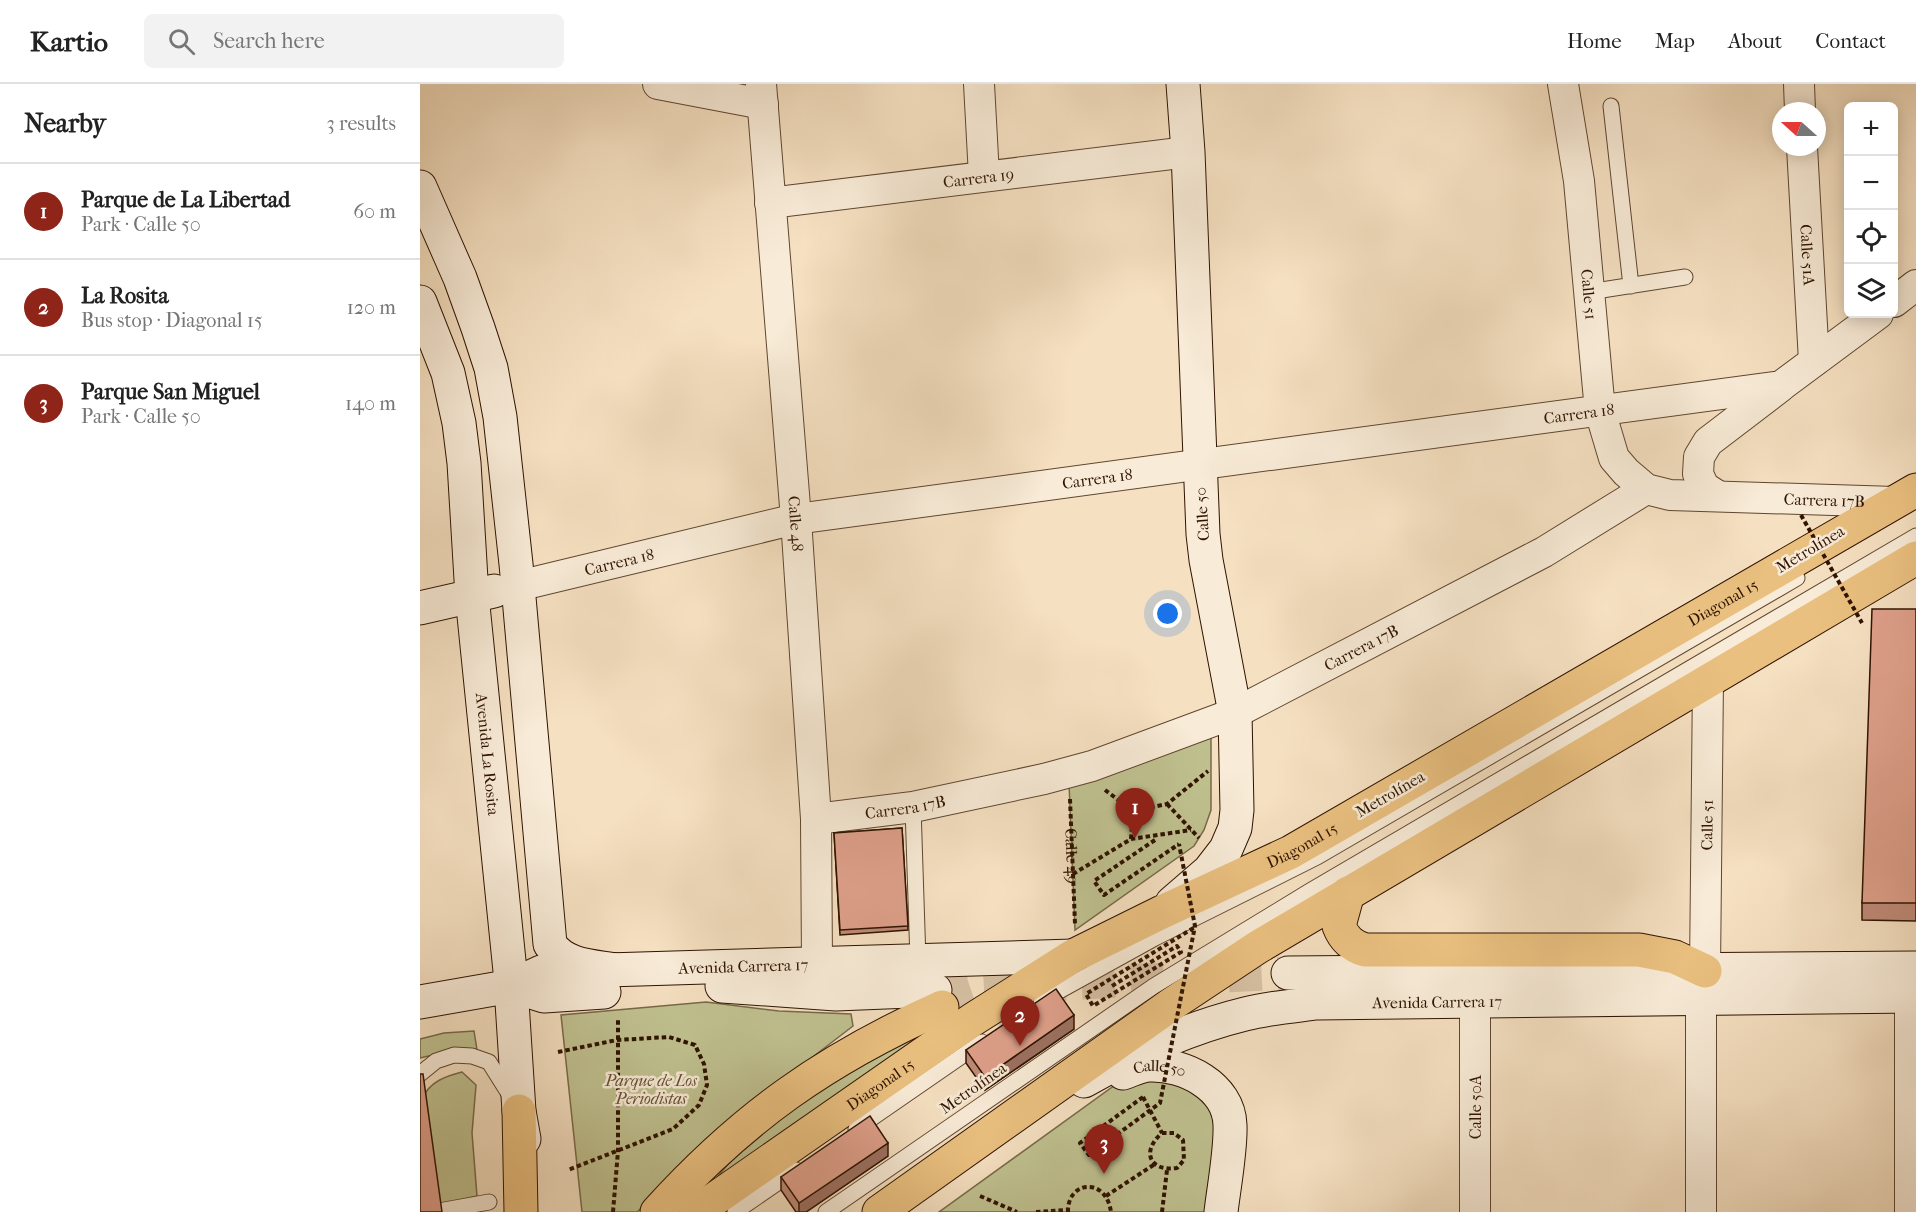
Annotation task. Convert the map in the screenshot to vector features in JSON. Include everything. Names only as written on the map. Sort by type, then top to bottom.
[{"type":"main road","name":"Calle 50","points":[[1162,912],[1209,871],[1226,849],[1235,828],[1238,810],[1235,713],[1206,560],[1199,465],[1188,152],[1183,84]]},
{"type":"main road","points":[[420,187],[460,278],[478,328],[491,368],[500,417],[518,586],[550,944],[555,953],[566,961],[616,970]]},
{"type":"main road","name":"Avenida La Rosita","points":[[420,302],[448,373],[459,423],[464,463],[472,596],[512,986],[519,1111],[536,1212]]},
{"type":"main road","name":"Diagonal 15","points":[[696,1212],[972,1020],[1074,943],[1162,912],[1291,852],[1906,496]]},
{"type":"main road","points":[[879,1212],[1172,1004],[1258,947],[1916,558]]},
{"type":"main road","name":"Carrera 18","points":[[420,608],[518,586]]},
{"type":"main road","points":[[1348,893],[1339,926],[1346,939],[1365,950],[1639,950],[1675,957],[1703,985]]},
{"type":"main road","name":"Avenida Carrera 17","points":[[420,1002],[512,986],[541,972],[918,961],[1074,943]]},
{"type":"main road","name":"Avenida Carrera 17","points":[[1288,973],[1703,985],[1914,987]]},
{"type":"main road","points":[[512,986],[543,996],[698,985],[938,998],[806,1080],[765,1110],[725,1143],[657,1212]]},
{"type":"main road","name":"Avenida Carrera 17","points":[[986,1137],[1121,1060],[1184,1033],[1245,1013],[1317,1003],[1475,1001],[1703,985]]},
{"type":"main road","name":"Calle 50","points":[[986,1137],[1114,1076],[1146,1064],[1166,1065],[1197,1076],[1210,1085],[1225,1105],[1230,1123],[1221,1212]]},
{"type":"main road","points":[[519,1111],[521,1212]]},
{"type":"street","points":[[658,84],[762,94]]},
{"type":"street","points":[[979,84],[984,176]]},
{"type":"street","name":"Calle 51","points":[[1563,84],[1579,181],[1600,411],[1614,458],[1646,489]]},
{"type":"street","points":[[1798,84],[1799,102]]},
{"type":"street","name":"Calle 48","points":[[762,94],[796,519],[822,891],[817,964]]},
{"type":"street","name":"Carrera 19","points":[[770,203],[1188,152]]},
{"type":"street","name":"Calle 51A","points":[[1803,156],[1815,362]]},
{"type":"street","points":[[1898,298],[1916,285]]},
{"type":"street","name":"Carrera 18","points":[[1718,496],[1704,487],[1698,474],[1699,457],[1708,442],[1873,318]]},
{"type":"street","name":"Carrera 18","points":[[518,586],[796,519],[1781,386]]},
{"type":"street","name":"Carrera 17B","points":[[816,819],[913,807],[1074,771],[1235,713],[1544,552],[1646,489],[1670,495],[1906,496]]},
{"type":"street","name":"Calle 51","points":[[1701,1212],[1708,679]]},
{"type":"street","points":[[1910,1212],[1914,987]]},
{"type":"street","name":"Calle 50A","points":[[1475,1001],[1475,1212]]},
{"type":"lane","points":[[1611,105],[1630,286]]},
{"type":"lane","points":[[1589,292],[1685,277]]},
{"type":"lane","name":"Metrolínea","points":[[826,1212],[1164,980],[1310,891],[1916,536]]},
{"type":"lane","name":"Metrolínea","points":[[1033,1007],[1052,994],[1155,938],[1317,857],[1807,572]]},
{"type":"lane","points":[[913,807],[911,884],[918,961]]},
{"type":"lane","name":"Metrolínea","points":[[840,1139],[994,1034]]},
{"type":"lane","points":[[420,1074],[436,1061],[454,1056],[472,1056],[489,1062],[519,1111]]},
{"type":"lane","points":[[735,1212],[812,1159]]},
{"type":"lane","points":[[439,1211],[489,1203]]},
{"type":"path","points":[[1801,515],[1862,623]]},
{"type":"path","points":[[1074,771],[1133,811],[1167,804],[1236,748]]},
{"type":"path","name":"Calle 49","points":[[1074,771],[1074,943]]},
{"type":"path","points":[[1167,804],[1204,843]]},
{"type":"path","points":[[1131,839],[1133,811]]},
{"type":"path","points":[[1073,874],[1131,839],[1191,830]]},
{"type":"path","points":[[1155,840],[1094,881],[1104,895],[1179,844],[1195,926],[1160,1102],[1089,1155],[1080,1143],[1143,1097],[1162,1133]]},
{"type":"path","points":[[1112,986],[1177,946],[1180,951],[1093,1005],[1086,994],[1195,926]]},
{"type":"path","points":[[613,1212],[618,1151],[618,1013]]},
{"type":"path","points":[[558,1052],[617,1040],[669,1037],[695,1045],[704,1064],[707,1085],[699,1105],[673,1129],[568,1170]]},
{"type":"path","points":[[1162,1133],[1174,1133],[1183,1140],[1184,1160],[1177,1168],[1167,1170],[1150,1160],[1149,1152],[1153,1141],[1162,1133]]},
{"type":"path","points":[[1106,1196],[1155,1164]]},
{"type":"path","points":[[1162,1212],[1167,1170]]},
{"type":"path","points":[[1036,1212],[1067,1211],[1072,1194],[1089,1186],[1103,1191],[1109,1200],[1111,1212]]},
{"type":"path","points":[[980,1196],[1017,1212]]},
{"type":"green space","points":[[1211,737],[1211,810],[1204,830],[1194,846],[1075,930],[1069,783]]},
{"type":"green space","name":"Parque de Los Periodistas","points":[[706,1002],[779,1011],[851,1014],[853,1026],[771,1089],[637,1212],[582,1212],[561,1015]]},
{"type":"green space","points":[[948,1022],[691,1209],[761,1124],[814,1082]]},
{"type":"green space","points":[[474,1031],[478,1056],[458,1049],[420,1058],[420,1039],[444,1033]]},
{"type":"green space","points":[[462,1072],[476,1085],[472,1133],[477,1196],[434,1206],[423,1098],[434,1084]]},
{"type":"green space","points":[[1148,1074],[1196,1089],[1217,1119],[1212,1212],[939,1212],[1122,1080]]},
{"type":"building","points":[[1872,609],[1916,609],[1916,903],[1862,903]]},
{"type":"building","points":[[902,828],[908,926],[840,930],[834,833]]},
{"type":"building","points":[[1056,989],[1074,1015],[985,1077],[966,1050]]},
{"type":"building","points":[[420,1074],[423,1074],[442,1212],[420,1212]]},
{"type":"building","points":[[870,1116],[888,1143],[799,1203],[781,1177]]},
{"type":"tunnel","points":[[935,990],[1288,973]]},
{"type":"tunnel","points":[[942,1007],[1000,987]]},
{"type":"place","name":"Parque de La Libertad","points":[[1135,838]]},
{"type":"place","name":"La Rosita","points":[[1020,1046]]},
{"type":"place","name":"Parque San Miguel","points":[[1104,1174]]}]
